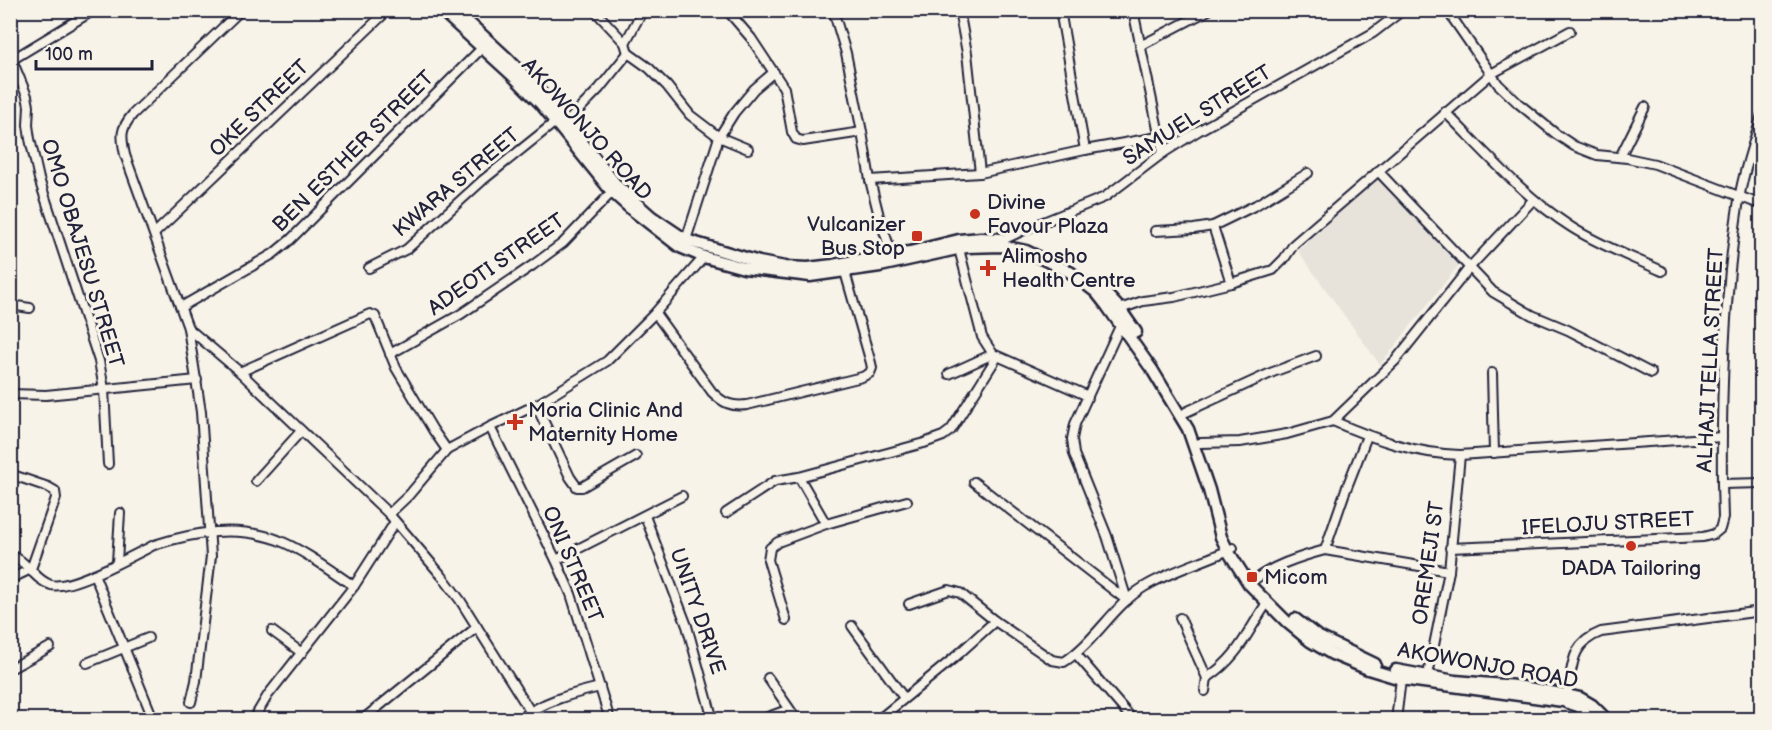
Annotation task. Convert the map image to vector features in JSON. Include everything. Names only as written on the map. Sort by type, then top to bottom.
[{"type":"main road","name":"AKOWONJO ROAD","points":[[441,10],[562,122],[618,186],[652,217],[686,240],[759,262],[785,267],[808,268],[893,258],[923,257],[1004,243],[1030,245],[1075,268],[1120,309],[1186,412],[1206,459],[1230,549]]},
{"type":"main road","name":"AKOWONJO ROAD","points":[[455,10],[549,100],[612,192],[680,247],[704,257],[744,268],[810,276],[846,272],[910,252],[959,240],[981,238],[1026,251],[1070,272],[1096,292],[1121,324],[1188,429],[1209,489],[1221,537],[1267,603],[1310,641],[1332,654],[1368,669],[1401,679],[1563,702],[1578,706],[1595,720]]},
{"type":"main road","name":"AKOWONJO ROAD","points":[[1252,582],[1288,615],[1317,636],[1372,663],[1403,672],[1455,681],[1538,689],[1580,698],[1593,705],[1607,720]]},
{"type":"street","points":[[12,57],[94,10]]},
{"type":"street","points":[[191,702],[210,567],[205,446],[197,380],[188,328],[125,155],[122,135],[123,127],[133,114],[241,10]]},
{"type":"street","name":"OKE STREET","points":[[155,233],[388,10]]},
{"type":"street","points":[[625,43],[643,10]]},
{"type":"street","points":[[727,10],[751,38],[784,88],[792,132],[796,139],[803,141],[862,132]]},
{"type":"street","points":[[833,10],[846,53],[870,180],[893,258]]},
{"type":"street","points":[[959,10],[967,53],[980,173]]},
{"type":"street","points":[[1060,10],[1085,150]]},
{"type":"street","points":[[1133,10],[1163,153]]},
{"type":"street","points":[[1140,46],[1209,10]]},
{"type":"street","name":"SAMUEL STREET","points":[[1004,243],[1026,229],[1105,197],[1163,153],[1373,33],[1403,10]]},
{"type":"street","points":[[1447,10],[1498,84],[1518,103],[1574,146],[1597,155],[1655,164],[1761,205]]},
{"type":"street","points":[[597,13],[625,43],[628,53],[649,68],[667,86],[690,116],[720,136],[748,149]]},
{"type":"street","points":[[1120,309],[1143,301],[1174,297],[1231,283],[1273,270],[1294,244],[1491,74],[1570,31]]},
{"type":"street","name":"BEN ESTHER STREET","points":[[181,307],[273,254],[290,240],[482,48]]},
{"type":"street","name":"KWARA STREET","points":[[369,268],[407,249],[483,180],[562,122],[599,89],[628,53]]},
{"type":"street","name":"OMO OBAJESU STREET","points":[[12,57],[27,96],[28,124],[34,159],[99,361],[104,389],[108,464]]},
{"type":"street","points":[[686,240],[720,136],[734,113],[754,89],[774,72]]},
{"type":"street","points":[[1620,157],[1645,107]]},
{"type":"street","points":[[1445,112],[1533,200],[1590,238],[1662,272]]},
{"type":"street","name":"ALHAJI TELLA STREET","points":[[1761,115],[1739,198],[1729,286],[1722,484],[1761,483]]},
{"type":"street","points":[[870,180],[980,173],[1158,137]]},
{"type":"street","points":[[1378,171],[1493,292],[1532,315],[1568,330],[1651,373]]},
{"type":"street","points":[[1155,231],[1213,226],[1256,205],[1308,173]]},
{"type":"street","name":"ADEOTI STREET","points":[[390,354],[461,314],[533,265],[563,243],[612,192]]},
{"type":"street","points":[[1200,443],[1240,442],[1287,434],[1333,422],[1395,361],[1470,267],[1533,200]]},
{"type":"street","points":[[1213,226],[1231,283]]},
{"type":"street","points":[[959,249],[982,337],[995,355],[1088,396]]},
{"type":"street","points":[[390,514],[447,450],[536,405],[607,361],[655,313],[704,257]]},
{"type":"street","points":[[655,313],[712,392],[729,405],[747,405],[862,377],[870,372],[871,363],[846,272]]},
{"type":"street","points":[[10,305],[30,308]]},
{"type":"street","points":[[240,372],[370,314],[375,316],[396,368],[447,450]]},
{"type":"street","points":[[1121,324],[1075,424],[1072,439],[1074,454],[1107,536],[1127,600]]},
{"type":"street","points":[[188,328],[240,372],[390,514],[442,576],[530,711]]},
{"type":"street","points":[[949,374],[995,355]]},
{"type":"street","points":[[726,513],[775,482],[943,436],[951,430],[995,355]]},
{"type":"street","points":[[1186,412],[1273,372],[1316,356]]},
{"type":"street","points":[[1492,373],[1494,453]]},
{"type":"street","points":[[10,393],[46,395],[197,380]]},
{"type":"street","points":[[536,405],[570,477],[578,487],[582,487],[636,456]]},
{"type":"street","points":[[1333,422],[1367,436],[1412,449],[1460,456],[1722,437]]},
{"type":"street","name":"ONI STREET","points":[[490,427],[571,594],[610,720]]},
{"type":"street","points":[[256,481],[301,431]]},
{"type":"street","points":[[1325,550],[1367,436]]},
{"type":"street","name":"OREMEJI ST","points":[[1428,675],[1449,571],[1460,456]]},
{"type":"street","points":[[10,474],[48,487],[55,491],[56,498],[31,569],[10,579]]},
{"type":"street","points":[[799,477],[826,524]]},
{"type":"street","points":[[974,482],[1127,600]]},
{"type":"street","name":"IFELOJU STREET","points":[[1450,548],[1703,537],[1714,534],[1720,529],[1723,518],[1722,484]]},
{"type":"street","points":[[556,560],[682,496]]},
{"type":"street","points":[[786,620],[768,560],[770,548],[778,542],[826,524],[907,501]]},
{"type":"street","points":[[117,562],[120,513]]},
{"type":"street","name":"UNITY DRIVE","points":[[645,516],[687,626],[713,720]]},
{"type":"street","points":[[253,720],[268,696],[354,586],[395,522]]},
{"type":"street","points":[[10,555],[31,569],[41,580],[52,585],[60,585],[94,574],[154,545],[210,531],[250,533],[280,541],[314,559],[354,586]]},
{"type":"street","points":[[909,604],[949,590],[960,593],[995,621],[1052,660],[1064,662],[1076,654],[1127,600],[1145,586],[1230,549]]},
{"type":"street","points":[[1252,582],[1269,571],[1303,556],[1325,550],[1449,571]]},
{"type":"street","points":[[94,574],[150,711],[151,720]]},
{"type":"street","points":[[1208,678],[1235,654],[1267,603]]},
{"type":"street","points":[[1567,695],[1575,653],[1580,644],[1589,637],[1601,632],[1761,611]]},
{"type":"street","points":[[1180,618],[1208,678],[1205,691]]},
{"type":"street","points":[[878,720],[995,621]]},
{"type":"street","points":[[852,626],[904,698]]},
{"type":"street","points":[[362,720],[477,627]]},
{"type":"street","points":[[272,631],[302,653]]},
{"type":"street","points":[[87,663],[148,638]]},
{"type":"street","points":[[10,669],[50,647]]},
{"type":"street","points":[[1076,654],[1133,720]]},
{"type":"street","points":[[768,678],[796,717]]},
{"type":"street","points":[[1396,720],[1401,679]]},
{"type":"street","points":[[519,720],[530,711],[560,697],[600,687]]},
{"type":"street","points":[[760,720],[788,710],[796,717]]},
{"type":"shaded area","points":[[1378,174],[1462,261],[1380,365],[1298,251]]},
{"type":"place","name":"Divine Favour Plaza","points":[[975,214]]},
{"type":"place","name":"Vulcanizer Bus Stop","points":[[917,236]]},
{"type":"place","name":"Alimosho Health Centre","points":[[988,268]]},
{"type":"place","name":"Moria Clinic And Maternity Home","points":[[515,422]]},
{"type":"place","name":"DADA Tailoring","points":[[1631,546]]},
{"type":"place","name":"Micom","points":[[1252,577]]}]
